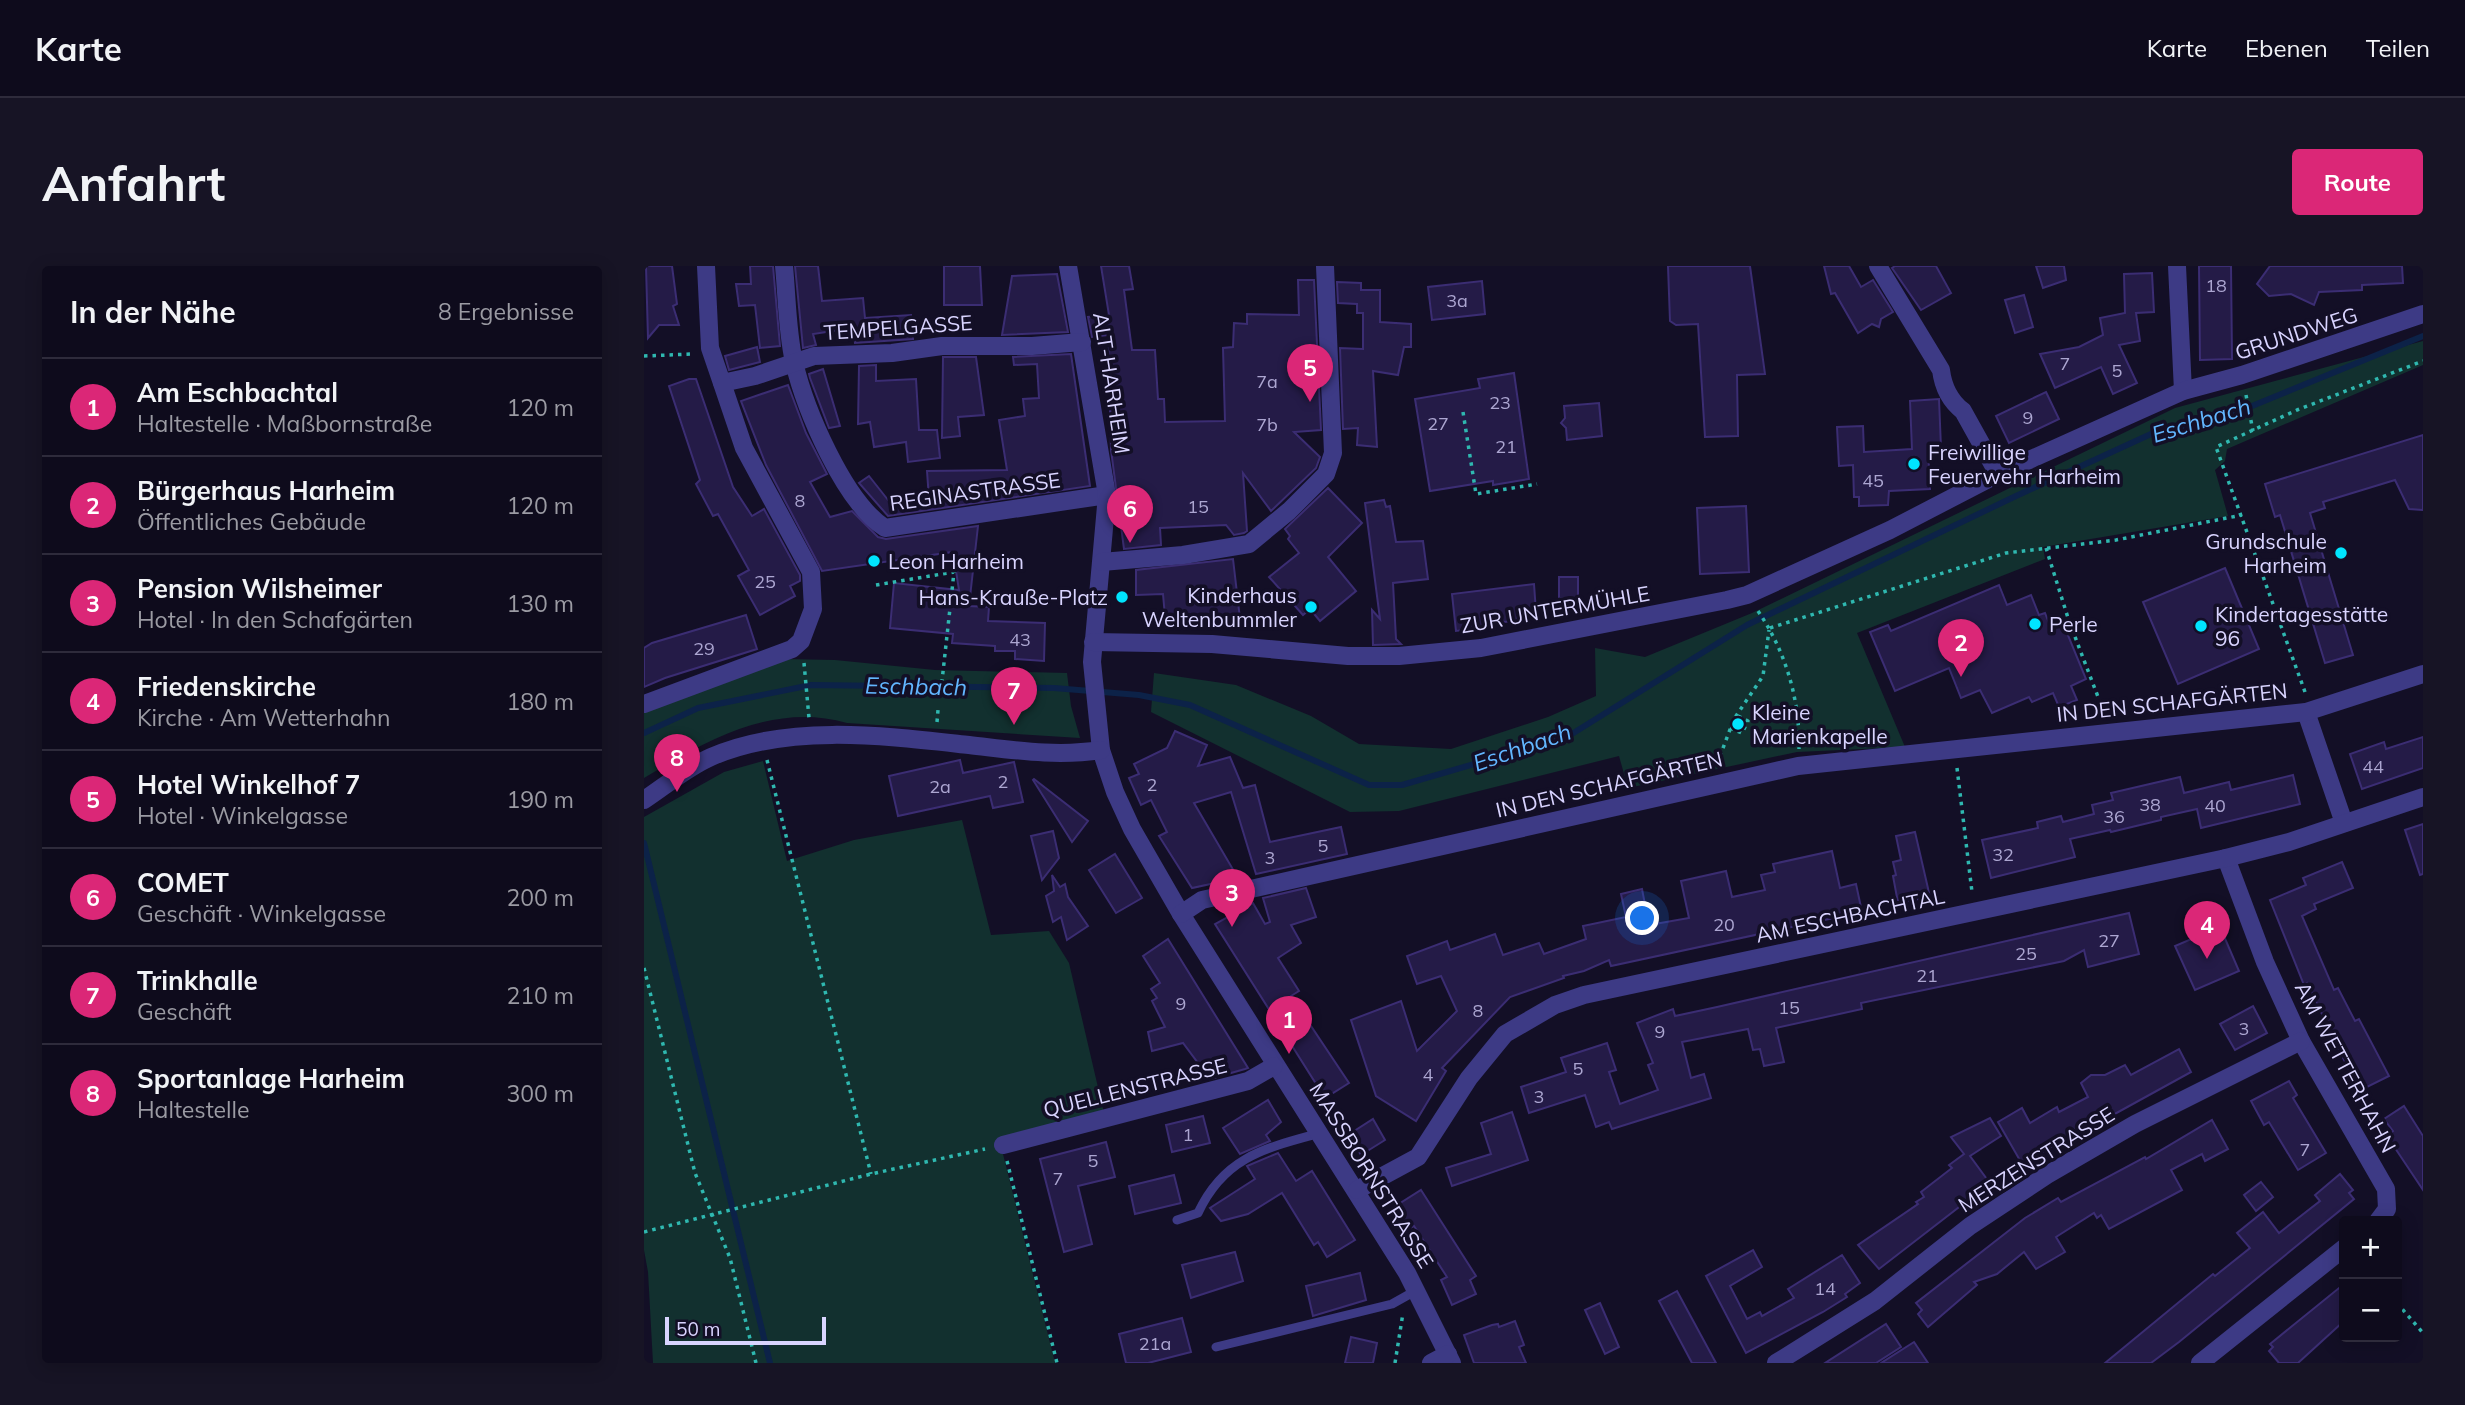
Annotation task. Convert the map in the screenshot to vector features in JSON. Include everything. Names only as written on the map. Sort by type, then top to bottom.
[{"type":"street","points":[[644,704],[792,649],[801,640],[813,609],[811,572],[744,448],[710,348],[706,266]]},
{"type":"street","name":"REGINASTRASSE","points":[[784,266],[794,362],[812,413],[839,469],[857,502],[874,521],[885,528],[1107,495]]},
{"type":"street","name":"ALT-HARHEIM","points":[[1068,266],[1107,495],[1093,642],[1097,718]]},
{"type":"street","points":[[1102,562],[1183,555],[1249,544],[1289,511],[1326,474],[1333,453],[1325,266]]},
{"type":"street","points":[[1878,266],[1941,370],[1942,381],[1954,404],[1963,411],[1998,474]]},
{"type":"street","points":[[2177,266],[2183,391]]},
{"type":"street","name":"GRUNDWEG","points":[[1998,474],[2183,391],[2242,375],[2423,314]]},
{"type":"street","name":"TEMPELGASSE","points":[[722,383],[755,376],[814,356],[892,353],[942,346],[1032,346],[1082,342]]},
{"type":"street","name":"ZUR UNTERMÜHLE","points":[[1093,642],[1212,644],[1348,656],[1399,656],[1481,648],[1747,595],[1890,530],[1998,474]]},
{"type":"street","name":"IN DEN SCHAFGÄRTEN","points":[[1181,914],[1202,900],[1798,766],[2306,712],[2423,674]]},
{"type":"street","name":"IN DEN SCHAFGÄRTEN","points":[[2306,712],[2344,823]]},
{"type":"street","name":"MASSBORNSTRASSE","points":[[1097,718],[1101,750],[1132,828],[1274,1066],[1357,1189],[1417,1290],[1450,1359]]},
{"type":"street","points":[[644,800],[710,757],[762,741],[811,737],[921,740],[1068,755],[1101,750]]},
{"type":"street","name":"AM ESCHBACHTAL","points":[[1357,1189],[1418,1157],[1488,1053],[1505,1034],[1555,1005],[1584,995],[2226,858],[2290,842],[2423,797]]},
{"type":"street","name":"AM WETTERHAHN","points":[[2226,858],[2265,962],[2301,1041],[2386,1189],[2389,1200],[2382,1216]]},
{"type":"street","name":"MERZENSTRASSE","points":[[1776,1363],[1875,1301],[1969,1226],[2037,1181],[2135,1125],[2301,1041]]},
{"type":"street","name":"QUELLENSTRASSE","points":[[1003,1144],[1248,1082],[1274,1066]]},
{"type":"street","points":[[2200,1363],[2339,1252]]},
{"type":"street","points":[[1431,1363],[1450,1359]]},
{"type":"lane","points":[[1177,1220],[1198,1213],[1220,1176],[1259,1150],[1320,1133]]},
{"type":"lane","points":[[1216,1348],[1392,1304],[1417,1290]]},
{"type":"path","points":[[644,356],[698,353],[710,348]]},
{"type":"path","points":[[2306,712],[2304,685],[2216,447],[2423,361]]},
{"type":"path","points":[[2242,375],[2253,430]]},
{"type":"path","points":[[1463,412],[1476,494],[1536,484]]},
{"type":"path","points":[[1770,628],[2006,553],[2116,540],[2242,516]]},
{"type":"path","points":[[2046,548],[2069,621]]},
{"type":"path","points":[[876,585],[954,572],[942,681]]},
{"type":"path","points":[[1712,784],[1720,751],[1736,715],[1763,676],[1770,628]]},
{"type":"path","points":[[1770,628],[1786,664],[1799,721],[1798,766]]},
{"type":"path","points":[[2072,629],[2111,732]]},
{"type":"path","points":[[805,675],[808,701]]},
{"type":"path","points":[[1730,728],[1742,733],[1748,721],[1736,715]]},
{"type":"path","points":[[762,741],[871,1174]]},
{"type":"path","points":[[1955,748],[1974,912]]},
{"type":"path","points":[[644,968],[695,1173],[715,1216],[730,1258],[756,1363]]},
{"type":"path","points":[[644,1232],[871,1174],[1003,1144],[1057,1363]]},
{"type":"path","points":[[2402,1309],[2423,1333]]},
{"type":"green space","points":[[2423,341],[2423,365],[2227,449],[2225,461],[2215,470],[2228,516],[2043,547],[2045,559],[1857,633],[1905,747],[1797,752],[1628,788],[1619,756],[1399,811],[1350,812],[1151,712],[1154,673],[1236,685],[1311,716],[1359,744],[1451,749],[1548,717],[1596,696],[1595,648],[1645,657],[1752,613],[2175,408]]},
{"type":"green space","points":[[783,659],[835,660],[935,670],[1067,673],[1071,706],[1080,738],[793,717],[741,728],[716,738],[644,778],[644,709]]},
{"type":"green space","points":[[763,761],[787,861],[854,840],[962,820],[991,935],[1049,931],[1069,963],[1104,1113],[999,1138],[1055,1363],[653,1363],[648,1272],[644,1250],[644,817],[724,772]]},
{"type":"building","points":[[646,266],[672,266],[677,304],[673,306],[679,325],[659,325],[648,338]]},
{"type":"building","points":[[750,266],[773,266],[780,346],[760,348],[755,305],[739,306],[736,284],[751,284]]},
{"type":"building","points":[[795,266],[818,266],[822,301],[863,298],[865,318],[911,315],[913,339],[855,343],[853,328],[813,334],[816,345],[803,348]]},
{"type":"building","points":[[944,266],[980,266],[982,305],[944,305]]},
{"type":"building","points":[[1101,266],[1129,266],[1133,289],[1124,290],[1132,350],[1155,350],[1158,399],[1164,399],[1165,422],[1225,421],[1223,348],[1233,347],[1234,323],[1247,324],[1247,314],[1299,315],[1298,280],[1314,280],[1321,430],[1294,432],[1320,457],[1316,468],[1271,511],[1243,473],[1247,531],[1244,533],[1234,535],[1226,525],[1160,528],[1161,545],[1124,549],[1111,450],[1108,335],[1092,337],[1088,317],[1109,315]]},
{"type":"building","points":[[1668,266],[1750,266],[1765,374],[1737,375],[1738,436],[1705,437],[1698,324],[1676,325],[1670,321]]},
{"type":"building","points":[[1824,266],[1849,266],[1861,287],[1873,280],[1893,312],[1881,319],[1879,327],[1872,324],[1858,333],[1835,293],[1831,294]]},
{"type":"building","points":[[1936,266],[1951,293],[1921,310],[1892,268]]},
{"type":"building","points":[[2036,266],[2064,266],[2066,280],[2043,288]]},
{"type":"building","points":[[2199,266],[2231,266],[2232,359],[2200,360]]},
{"type":"building","points":[[2270,266],[2402,266],[2403,283],[2362,285],[2362,290],[2319,292],[2314,305],[2291,294],[2269,296],[2257,284]]},
{"type":"building","points":[[2152,273],[2154,312],[2136,313],[2140,341],[2119,345],[2137,383],[2113,394],[2101,367],[2055,388],[2040,354],[2079,347],[2103,335],[2100,318],[2125,313],[2124,274]]},
{"type":"building","points":[[1057,274],[1068,332],[1002,335],[1012,276]]},
{"type":"building","points":[[1482,281],[1485,314],[1432,320],[1428,287]]},
{"type":"building","points":[[1337,282],[1361,283],[1361,290],[1380,290],[1380,322],[1411,324],[1411,347],[1404,347],[1398,375],[1373,371],[1377,447],[1357,445],[1358,428],[1343,429],[1340,348],[1363,349],[1363,313],[1357,313],[1357,304],[1338,303]]},
{"type":"building","points":[[2024,295],[2033,327],[2015,333],[2005,300]]},
{"type":"building","points":[[757,347],[760,362],[729,370],[725,356]]},
{"type":"building","points":[[1071,354],[1090,486],[888,516],[859,483],[869,476],[892,505],[929,499],[927,471],[1007,470],[999,420],[1025,416],[1023,399],[1039,398],[1037,364],[1014,365],[1013,357]]},
{"type":"building","points":[[943,357],[976,357],[984,415],[958,417],[960,436],[942,438]]},
{"type":"building","points":[[876,365],[876,381],[916,379],[919,430],[937,430],[940,458],[908,462],[906,442],[874,447],[870,422],[858,424],[859,366]]},
{"type":"building","points":[[823,369],[840,426],[829,428],[810,378],[809,374]]},
{"type":"building","points":[[1514,373],[1529,479],[1493,485],[1493,481],[1430,491],[1415,399],[1480,388],[1478,379]]},
{"type":"building","points":[[696,379],[733,487],[752,516],[764,509],[800,575],[800,581],[790,586],[795,596],[760,615],[738,576],[749,570],[718,514],[713,516],[696,484],[700,480],[669,386]]},
{"type":"building","points":[[788,385],[806,433],[827,474],[810,482],[830,517],[852,511],[878,537],[886,539],[978,526],[969,606],[989,607],[988,621],[1045,623],[1044,661],[1015,659],[1015,651],[995,651],[995,646],[952,643],[953,634],[890,628],[894,583],[959,590],[953,552],[822,571],[766,465],[741,401]]},
{"type":"building","points":[[2046,392],[2059,419],[2009,443],[1996,416]]},
{"type":"building","points":[[1939,399],[1941,448],[1928,448],[1930,489],[1889,491],[1888,505],[1859,506],[1859,497],[1854,497],[1853,465],[1839,466],[1837,427],[1863,426],[1864,452],[1912,449],[1910,401]]},
{"type":"building","points":[[1599,403],[1602,436],[1567,440],[1566,428],[1561,423],[1565,418],[1564,406]]},
{"type":"building","points":[[2423,435],[2423,510],[2409,509],[2395,480],[2323,502],[2325,508],[2310,513],[2353,655],[2325,663],[2280,515],[2275,517],[2265,484]]},
{"type":"building","points":[[1328,488],[1362,523],[1328,557],[1356,591],[1320,621],[1310,609],[1303,615],[1269,577],[1299,553],[1288,539],[1290,536],[1285,529]]},
{"type":"building","points":[[1384,500],[1386,507],[1390,506],[1396,542],[1423,541],[1428,579],[1393,583],[1396,639],[1401,644],[1373,645],[1372,610],[1380,619],[1365,503]]},
{"type":"building","points":[[1746,506],[1749,572],[1700,574],[1697,508]]},
{"type":"building","points":[[1233,559],[1240,619],[1166,628],[1163,594],[1136,595],[1136,570]]},
{"type":"building","name":"Kindertagesstätte 96","points":[[2225,568],[2259,649],[2178,684],[2143,602]]},
{"type":"building","points":[[1559,577],[1578,577],[1578,598],[1559,598]]},
{"type":"building","points":[[1534,584],[1536,612],[1517,613],[1517,621],[1488,623],[1489,627],[1456,631],[1452,594]]},
{"type":"building","points":[[1999,585],[2007,605],[2031,595],[2039,615],[2045,613],[2051,628],[2063,623],[2086,679],[2071,686],[2077,700],[2059,707],[2053,693],[2032,702],[2029,697],[1992,713],[1980,690],[1961,698],[1949,668],[1895,691],[1870,632],[1888,625],[1891,631]]},
{"type":"building","points":[[746,615],[757,649],[644,687],[644,648],[652,643]]},
{"type":"building","points":[[1175,731],[1207,745],[1198,766],[1230,757],[1243,788],[1255,785],[1270,842],[1341,827],[1347,854],[1256,874],[1231,792],[1194,803],[1238,878],[1192,888],[1159,836],[1167,832],[1151,800],[1141,805],[1129,778],[1139,774],[1134,764],[1167,748]]},
{"type":"building","points":[[2423,737],[2423,768],[2362,789],[2350,754],[2384,742],[2386,749]]},
{"type":"building","points":[[960,760],[963,773],[1014,762],[1023,802],[993,808],[990,796],[898,816],[889,776]]},
{"type":"building","points":[[2293,775],[2300,804],[2201,828],[2197,809],[2161,817],[2161,820],[2070,839],[2075,857],[1991,878],[1982,840],[2038,828],[2037,822],[2061,816],[2063,822],[2094,814],[2092,805],[2113,800],[2111,793],[2180,777],[2184,793],[2229,782],[2231,790]]},
{"type":"building","points":[[1033,780],[1088,821],[1072,842]]},
{"type":"building","points":[[2423,824],[2423,874],[2420,875],[2405,830]]},
{"type":"building","points":[[1053,831],[1059,858],[1042,880],[1031,836]]},
{"type":"building","points":[[1915,832],[1930,897],[1898,903],[1893,862],[1901,860],[1896,836]]},
{"type":"building","points":[[1832,851],[1840,888],[1856,884],[1862,912],[1611,966],[1609,960],[1584,971],[1563,976],[1564,978],[1510,997],[1442,1068],[1446,1071],[1416,1121],[1376,1096],[1351,1020],[1401,1001],[1417,1051],[1457,1011],[1441,976],[1417,984],[1407,956],[1447,941],[1450,950],[1495,934],[1503,955],[1539,943],[1544,954],[1586,939],[1583,926],[1626,917],[1621,894],[1642,889],[1649,925],[1689,918],[1681,881],[1726,871],[1732,897],[1765,890],[1761,875],[1775,872],[1773,864]]},
{"type":"building","points":[[1115,854],[1142,898],[1116,913],[1089,870]]},
{"type":"building","points":[[2342,862],[2353,888],[2314,904],[2316,909],[2302,916],[2334,990],[2338,988],[2355,1021],[2359,1019],[2389,1076],[2359,1091],[2307,983],[2304,985],[2270,900],[2306,885],[2303,878]]},
{"type":"building","points":[[1052,875],[1060,887],[1065,884],[1068,897],[1088,926],[1067,940],[1061,917],[1053,922],[1046,896],[1054,891]]},
{"type":"building","points":[[1306,888],[1316,917],[1291,925],[1301,943],[1278,958],[1299,991],[1291,996],[1349,1083],[1325,1098],[1215,924],[1253,903],[1265,924],[1270,922],[1263,898]]},
{"type":"building","points":[[2129,913],[2139,954],[2088,967],[2084,950],[2064,961],[1861,1003],[1862,1009],[1776,1028],[1784,1062],[1764,1066],[1760,1049],[1753,1050],[1748,1029],[1682,1042],[1691,1078],[1704,1074],[1711,1098],[1612,1129],[1609,1122],[1596,1127],[1585,1095],[1529,1113],[1521,1087],[1566,1072],[1561,1058],[1607,1043],[1616,1070],[1609,1072],[1620,1104],[1658,1090],[1648,1065],[1653,1063],[1637,1023],[1673,1009],[1675,1016]]},
{"type":"building","points":[[2214,913],[2239,971],[2195,990],[2175,946],[2201,935],[2195,921]]},
{"type":"building","points":[[1168,939],[1248,1068],[1210,1079],[1183,1043],[1152,1051],[1148,1032],[1165,1027],[1152,1001],[1157,998],[1151,989],[1160,983],[1143,956]]},
{"type":"building","points":[[2253,1006],[2267,1033],[2235,1050],[2220,1024]]},
{"type":"building","points":[[2179,1049],[2191,1072],[2111,1116],[2109,1112],[2070,1132],[2072,1135],[2022,1164],[1998,1122],[2022,1108],[2030,1123],[2057,1107],[2059,1112],[2088,1097],[2081,1083],[2091,1075],[2105,1075],[2125,1065],[2131,1075]]},
{"type":"building","points":[[2289,1081],[2297,1095],[2293,1098],[2326,1153],[2298,1170],[2269,1122],[2264,1125],[2251,1101]]},
{"type":"building","points":[[1268,1100],[1281,1122],[1266,1135],[1270,1141],[1240,1154],[1223,1128]]},
{"type":"building","points":[[2404,1106],[2423,1136],[2423,1190],[2387,1136],[2393,1131],[2384,1119]]},
{"type":"building","points":[[1512,1112],[1528,1160],[1452,1186],[1446,1168],[1491,1154],[1481,1123]]},
{"type":"building","points":[[1203,1116],[1210,1143],[1172,1152],[1166,1125]]},
{"type":"building","points":[[1990,1118],[2001,1136],[1970,1156],[1989,1182],[1879,1269],[1858,1245],[1918,1204],[1916,1202],[1924,1197],[1921,1192],[1952,1168],[1949,1165],[1964,1154],[1951,1137]]},
{"type":"building","points":[[1373,1119],[1385,1140],[1361,1155],[1348,1135]]},
{"type":"building","points":[[2212,1120],[2228,1149],[2205,1161],[2202,1154],[2171,1170],[2182,1190],[2109,1229],[2101,1215],[2097,1218],[2094,1213],[2056,1237],[2065,1252],[2036,1269],[2024,1252],[1997,1274],[1974,1282],[1977,1285],[1928,1327],[1918,1314],[1922,1310],[1916,1303],[2025,1218],[2058,1198],[2061,1202],[2145,1157],[2146,1159]]},
{"type":"building","points":[[1106,1142],[1115,1177],[1078,1186],[1092,1244],[1064,1252],[1040,1159]]},
{"type":"building","points":[[1278,1153],[1296,1181],[1312,1171],[1355,1240],[1327,1257],[1318,1242],[1314,1245],[1282,1193],[1248,1214],[1221,1221],[1210,1208],[1255,1179],[1247,1166]]},
{"type":"building","points":[[2340,1174],[2353,1190],[2349,1193],[2354,1199],[2179,1342],[2151,1363],[2105,1363],[2213,1274],[2215,1276],[2250,1248],[2237,1233],[2263,1212],[2279,1233],[2320,1201],[2315,1195]]},
{"type":"building","points":[[1174,1175],[1181,1203],[1135,1214],[1129,1186]]},
{"type":"building","points":[[2261,1182],[2273,1197],[2256,1211],[2244,1195]]},
{"type":"building","points":[[1421,1190],[1476,1276],[1470,1280],[1476,1294],[1452,1305],[1441,1280],[1447,1277],[1414,1226],[1408,1229],[1394,1207]]},
{"type":"building","points":[[1753,1250],[1762,1267],[1730,1286],[1747,1319],[1760,1312],[1762,1316],[1794,1298],[1788,1289],[1842,1255],[1860,1283],[1845,1294],[1847,1297],[1823,1312],[1746,1353],[1706,1276]]},
{"type":"building","points":[[1235,1252],[1243,1281],[1191,1298],[1182,1265]]},
{"type":"building","points":[[1360,1273],[1366,1300],[1313,1316],[1306,1286]]},
{"type":"building","points":[[2339,1288],[2339,1326],[2298,1363],[2279,1363],[2269,1351],[2273,1347],[2270,1344]]},
{"type":"building","points":[[1677,1291],[1716,1363],[1692,1363],[1659,1301]]},
{"type":"building","points":[[1600,1303],[1619,1347],[1605,1354],[1585,1310]]},
{"type":"building","points":[[1182,1318],[1191,1352],[1148,1363],[1126,1363],[1119,1334]]},
{"type":"building","points":[[1515,1321],[1524,1345],[1519,1347],[1526,1363],[1474,1363],[1464,1335],[1492,1325],[1498,1324],[1499,1327]]},
{"type":"building","points":[[1886,1324],[1901,1347],[1876,1363],[1825,1363]]},
{"type":"building","points":[[1351,1337],[1377,1343],[1373,1363],[1345,1363]]},
{"type":"building","points":[[1914,1342],[1928,1363],[1881,1363]]},
{"type":"waterway","name":"Eschbach","points":[[644,733],[698,708],[811,685],[1054,688],[1139,695],[1190,705],[1369,785],[1402,785],[1567,737],[1747,625],[2016,496],[2151,434],[2235,413],[2423,336]]},
{"type":"waterway","points":[[644,843],[770,1363]]},
{"type":"place","name":"Hotel Winkelhof 7","points":[[1310,402]]},
{"type":"place","name":"Freiwillige Feuerwehr Harheim","points":[[1914,464]]},
{"type":"place","name":"COMET","points":[[1130,543]]},
{"type":"place","name":"Grundschule Harheim","points":[[2341,553]]},
{"type":"place","name":"Leon Harheim","points":[[874,561]]},
{"type":"place","name":"Hans-Krauße-Platz","points":[[1122,597]]},
{"type":"place","name":"Kinderhaus Weltenbummler","points":[[1311,607]]},
{"type":"place","name":"Perle","points":[[2035,624]]},
{"type":"place","name":"Kindertagesstätte 96","points":[[2201,626]]},
{"type":"place","name":"Bürgerhaus Harheim","points":[[1961,677]]},
{"type":"place","name":"Kleine Marienkapelle","points":[[1738,724]]},
{"type":"place","name":"Trinkhalle","points":[[1014,725]]},
{"type":"place","name":"Sportanlage Harheim","points":[[677,792]]},
{"type":"place","name":"Pension Wilsheimer","points":[[1232,927]]},
{"type":"place","name":"Friedenskirche","points":[[2207,959]]},
{"type":"place","name":"Am Eschbachtal","points":[[1289,1054]]}]
